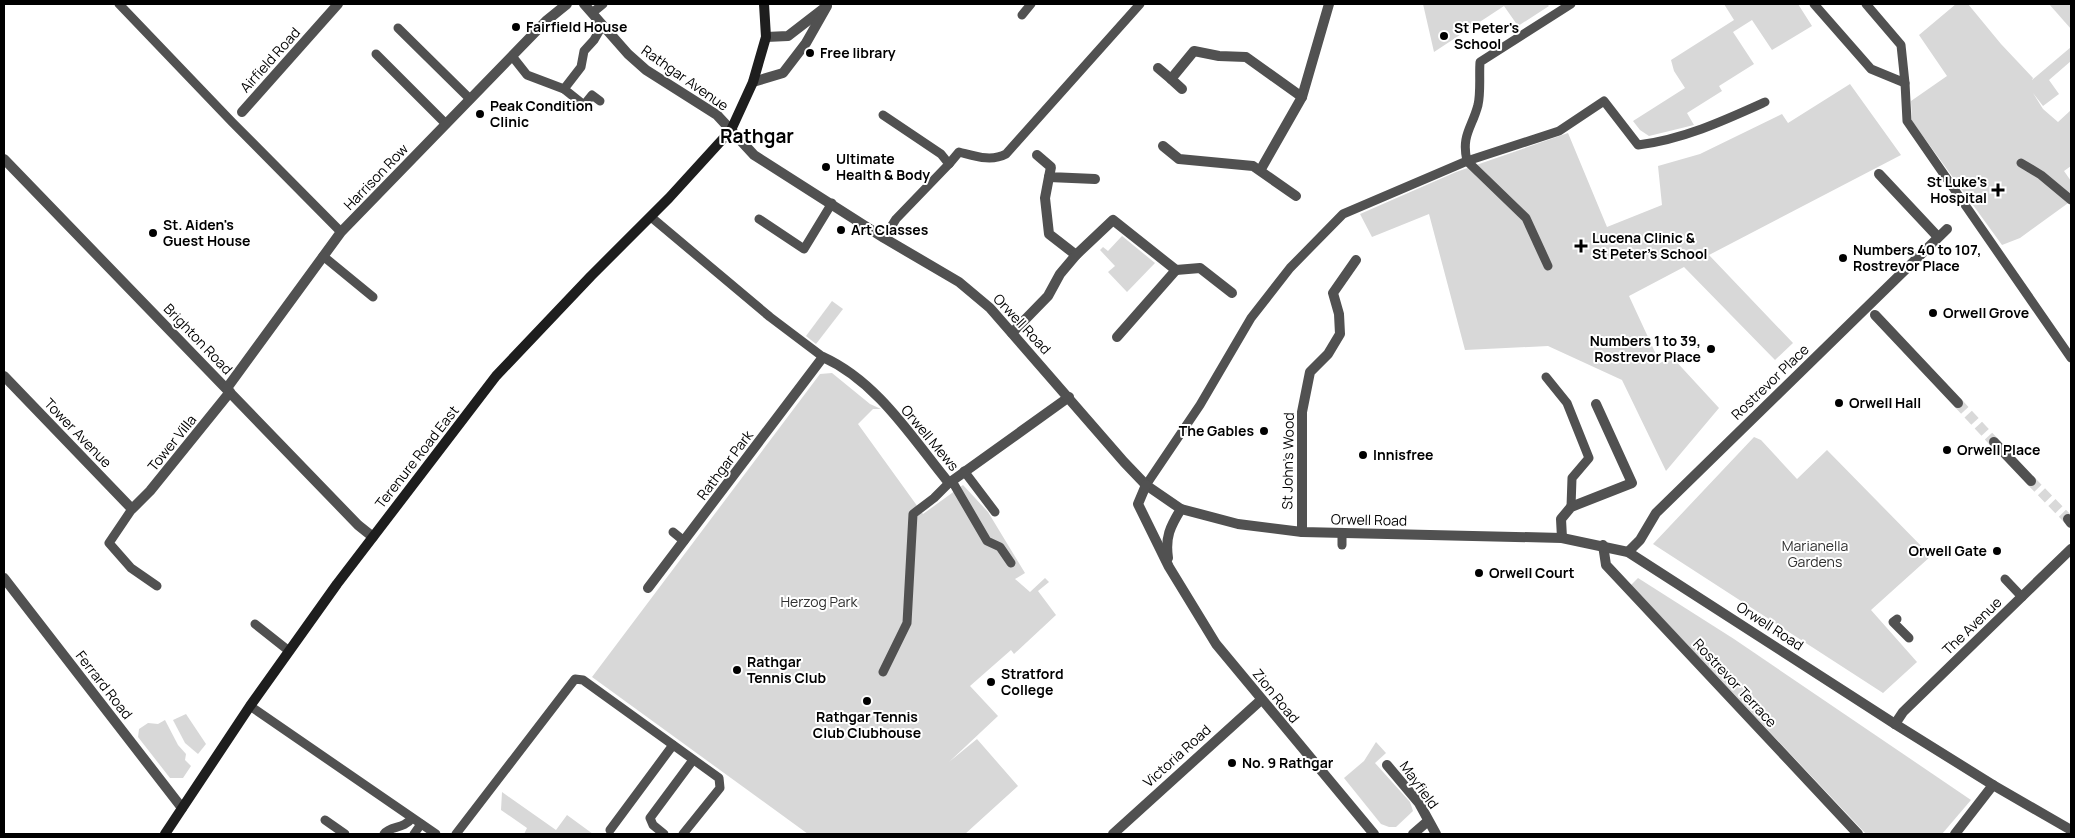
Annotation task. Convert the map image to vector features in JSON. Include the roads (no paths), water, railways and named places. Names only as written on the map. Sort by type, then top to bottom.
[{"type":"main road","name":"Terenure Road East","points":[[165,834],[289,651],[496,376],[651,217],[731,130],[753,82],[766,37],[764,4]]},
{"type":"street","name":"Airfield Road","points":[[242,112],[338,4]]},
{"type":"street","name":"Harrison Row","points":[[229,390],[340,232],[512,56],[567,4]]},
{"type":"street","name":"Rathgar Avenue","points":[[584,4],[628,54],[646,70],[717,115],[731,130]]},
{"type":"street","points":[[1261,169],[1302,97],[1320,42],[1329,4]]},
{"type":"street","points":[[766,37],[788,36],[828,5]]},
{"type":"street","points":[[753,82],[783,73],[806,43],[828,5]]},
{"type":"street","points":[[1171,79],[1194,51],[1219,56],[1246,57],[1302,97]]},
{"type":"street","points":[[1158,68],[1182,89]]},
{"type":"street","name":"Orwell Road","points":[[731,130],[754,155],[884,238],[959,282],[990,308],[1146,485],[1181,509],[1238,524],[1302,532],[1562,538],[1603,545],[1628,552],[1993,786],[2071,830]]},
{"type":"street","points":[[1163,146],[1179,159],[1253,166],[1261,169],[1296,196]]},
{"type":"street","points":[[1037,154],[1051,167],[1045,198],[1049,234],[1076,255]]},
{"type":"street","name":"Brighton Road","points":[[4,159],[358,525],[373,537]]},
{"type":"street","points":[[1879,174],[1938,237]]},
{"type":"street","points":[[1049,177],[1095,179]]},
{"type":"street","points":[[1012,333],[1048,296],[1060,274],[1076,255],[1113,220],[1176,270],[1200,268],[1232,293]]},
{"type":"street","name":"Rostrevor Place","points":[[1628,552],[1640,540],[1656,513],[1947,229]]},
{"type":"street","name":"St John's Wood","points":[[1302,532],[1302,412],[1305,396],[1310,372],[1328,354],[1340,334],[1339,314],[1333,293],[1356,260]]},
{"type":"street","points":[[1117,337],[1176,270]]},
{"type":"street","points":[[1875,315],[1958,403]]},
{"type":"street","name":"Orwell Mews","points":[[823,357],[842,366],[864,382],[950,482],[1069,397]]},
{"type":"street","name":"Rathgar Park","points":[[648,588],[823,357]]},
{"type":"street","name":"Tower Avenue","points":[[4,376],[132,509]]},
{"type":"street","name":"Tower Villa","points":[[132,509],[150,491],[229,390]]},
{"type":"street","points":[[1562,538],[1562,519],[1571,508],[1632,483],[1596,404]]},
{"type":"street","points":[[1994,442],[2032,481]]},
{"type":"street","name":"Zion Road","points":[[1146,485],[1138,504],[1168,566],[1216,644],[1374,834]]},
{"type":"street","name":"Zion Road","points":[[1168,566],[1166,542],[1172,524],[1181,509]]},
{"type":"street","name":"Rostrevor Terrace","points":[[1603,545],[1606,565],[1858,834]]},
{"type":"street","name":"The Avenue","points":[[1895,724],[1903,712],[2071,549]]},
{"type":"street","name":"Ferrard Road","points":[[4,578],[182,808]]},
{"type":"street","name":"Victoria Road","points":[[1113,834],[1261,700]]},
{"type":"street","name":"Mayfield","points":[[1388,765],[1419,803],[1436,834]]},
{"type":"street","points":[[1955,834],[1993,786]]},
{"type":"street","name":"Mayfield","points":[[1413,834],[1428,821]]},
{"type":"lane","points":[[119,4],[340,232]]},
{"type":"lane","points":[[592,13],[603,4]]},
{"type":"lane","points":[[1022,15],[1031,4]]},
{"type":"lane","points":[[884,238],[896,219],[959,152],[981,158],[998,159],[1006,154],[1140,4]]},
{"type":"lane","points":[[1548,266],[1526,218],[1466,161],[1464,148],[1467,130],[1478,105],[1480,62],[1571,4]]},
{"type":"lane","points":[[1814,4],[1871,69],[1905,83]]},
{"type":"lane","points":[[1866,4],[1902,45],[1908,121],[2071,358]]},
{"type":"lane","points":[[564,89],[581,67],[584,51],[594,40],[602,26]]},
{"type":"lane","points":[[398,28],[470,99]]},
{"type":"lane","points":[[376,54],[446,124]]},
{"type":"lane","points":[[512,56],[527,75],[564,89],[584,105],[592,95],[600,101]]},
{"type":"lane","points":[[1146,485],[1200,405],[1251,318],[1290,268],[1343,214],[1466,161],[1559,130],[1604,101],[1638,145],[1665,142],[1703,130],[1765,102]]},
{"type":"lane","points":[[883,115],[941,154],[949,164]]},
{"type":"lane","points":[[2021,163],[2041,175],[2071,200]]},
{"type":"lane","points":[[759,219],[804,249],[832,204]]},
{"type":"lane","points":[[651,217],[770,317],[823,357]]},
{"type":"lane","points":[[323,256],[373,297]]},
{"type":"lane","points":[[1546,377],[1567,403],[1589,458],[1572,478],[1571,508]]},
{"type":"lane","points":[[964,471],[994,512]]},
{"type":"lane","points":[[883,672],[907,623],[913,514],[934,498],[950,482],[987,541],[1000,547],[1011,563]]},
{"type":"lane","points":[[132,509],[109,543],[131,568],[157,586]]},
{"type":"lane","points":[[674,532],[684,541]]},
{"type":"lane","points":[[1342,534],[1342,545]]},
{"type":"lane","points":[[2005,579],[2022,597]]},
{"type":"lane","points":[[1897,619],[1894,622],[1909,638]]},
{"type":"lane","points":[[255,624],[289,651]]},
{"type":"lane","points":[[456,834],[575,679],[583,680],[719,778],[720,788],[683,834]]},
{"type":"lane","points":[[250,706],[436,834]]},
{"type":"lane","points":[[610,830],[673,746]]},
{"type":"lane","points":[[664,834],[652,825],[650,818],[693,760]]},
{"type":"lane","points":[[384,834],[386,831],[407,825],[412,818]]},
{"type":"lane","points":[[325,820],[345,834]]},
{"type":"lane","points":[[414,834],[421,824]]},
{"type":"tunnel","points":[[1958,403],[1994,442]]},
{"type":"tunnel","points":[[2031,481],[2068,519]]},
{"type":"place","name":"Fairfield House","points":[[516,27]]},
{"type":"place","name":"St Peter's School","points":[[1444,36]]},
{"type":"place","name":"Free library","points":[[810,53]]},
{"type":"place","name":"Peak Condition Clinic","points":[[480,114]]},
{"type":"place","name":"Ultimate Health & Body","points":[[826,167]]},
{"type":"place","name":"St Luke's Hospital","points":[[1998,190]]},
{"type":"place","name":"Art Classes","points":[[841,230]]},
{"type":"place","name":"St. Aiden's Guest House","points":[[153,233]]},
{"type":"place","name":"Lucena Clinic & St Peter's School","points":[[1581,246]]},
{"type":"place","name":"Numbers 40 to 107, Rostrevor Place","points":[[1843,258]]},
{"type":"place","name":"Orwell Grove","points":[[1933,313]]},
{"type":"place","name":"Numbers 1 to 39, Rostrevor Place","points":[[1711,349]]},
{"type":"place","name":"Orwell Hall","points":[[1839,403]]},
{"type":"place","name":"The Gables","points":[[1264,431]]},
{"type":"place","name":"Orwell Place","points":[[1947,450]]},
{"type":"place","name":"Innisfree","points":[[1363,455]]},
{"type":"place","name":"Orwell Gate","points":[[1997,551]]},
{"type":"place","name":"Orwell Court","points":[[1479,573]]},
{"type":"place","name":"Rathgar Tennis Club","points":[[737,670]]},
{"type":"place","name":"Stratford College","points":[[991,682]]},
{"type":"place","name":"Rathgar Tennis Club Clubhouse","points":[[867,701]]},
{"type":"place","name":"No. 9 Rathgar","points":[[1232,763]]},
{"type":"district","name":"Rathgar","points":[[757,136]]},
{"type":"park label","name":"Marianella Gardens","points":[[1815,554]]},
{"type":"park label","name":"Herzog Park","points":[[819,602]]}]
